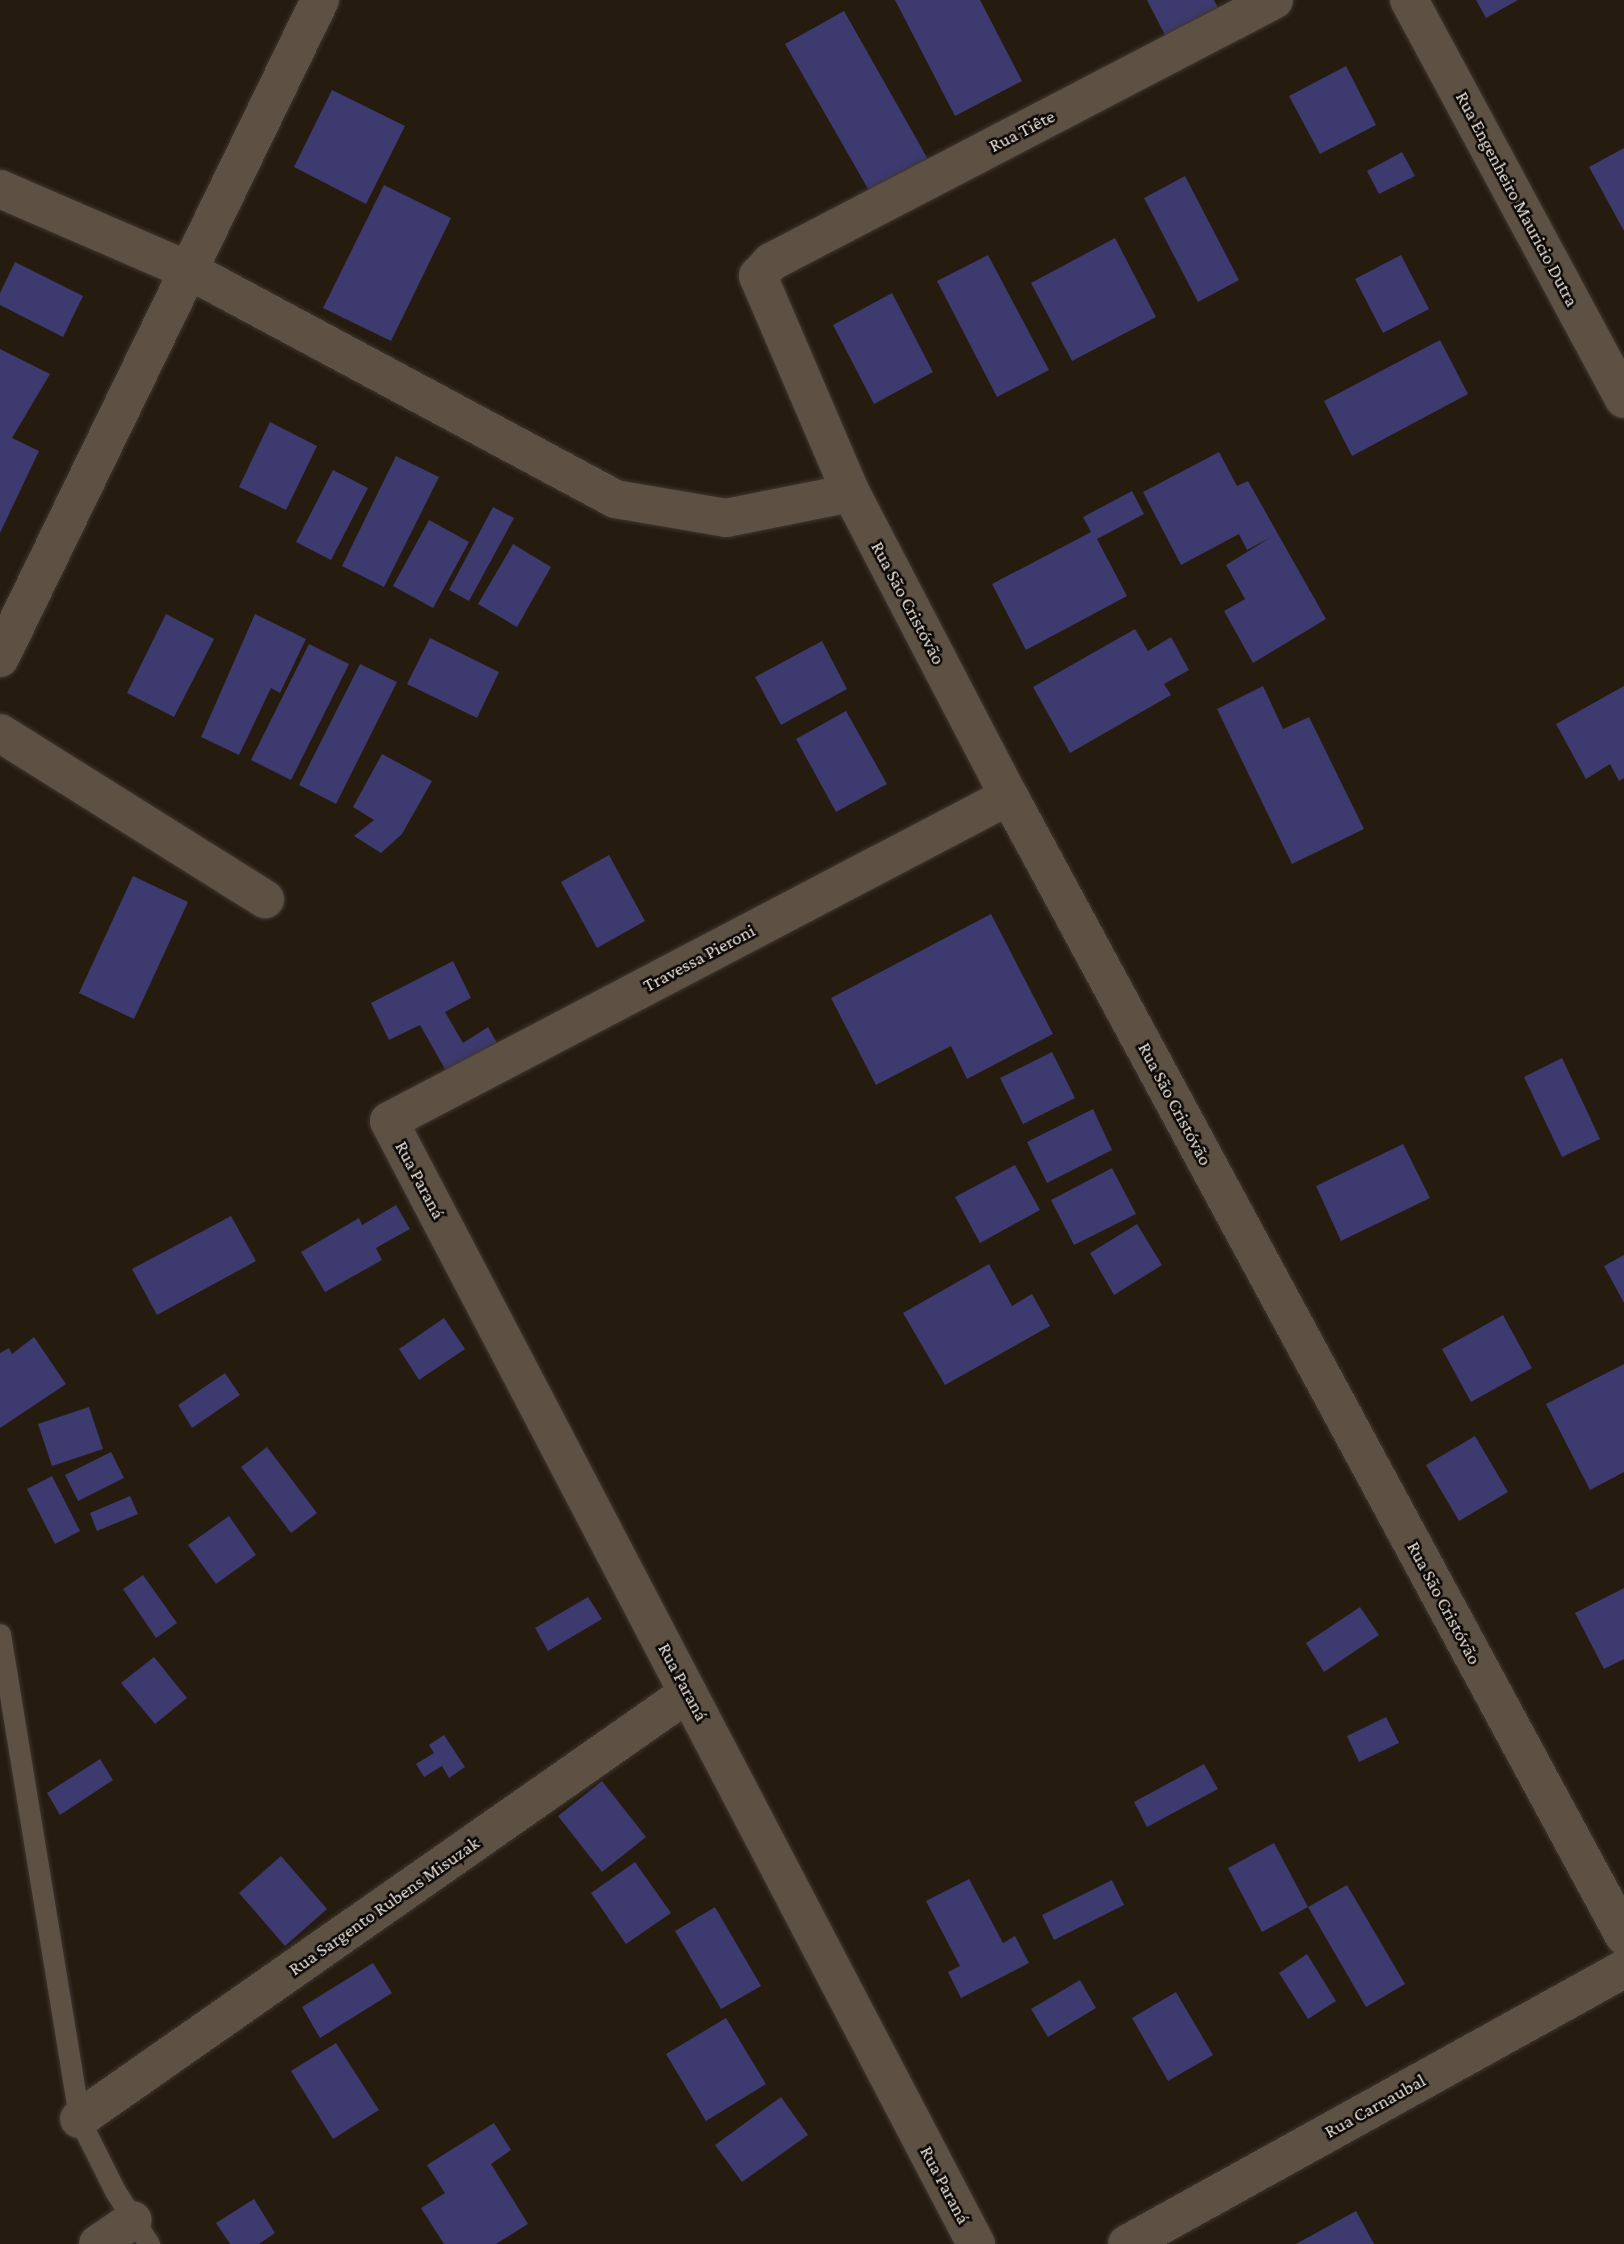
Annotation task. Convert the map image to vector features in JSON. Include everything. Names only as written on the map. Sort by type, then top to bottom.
[{"type":"street","points":[[0,658],[191,272],[320,0]]},
{"type":"street","name":"Rua Tiête","points":[[771,261],[1274,0]]},
{"type":"street","name":"Rua Engenheiro Mauricio Dutra","points":[[1409,0],[1624,399]]},
{"type":"street","points":[[0,190],[191,272],[615,499],[726,519],[851,493]]},
{"type":"street","name":"Rua São Cristóvão","points":[[771,261],[758,276],[851,493],[1009,796],[1624,1936]]},
{"type":"street","points":[[0,733],[265,899]]},
{"type":"street","name":"Travessa Pieroni","points":[[389,1121],[1009,796]]},
{"type":"street","name":"Rua Paraná","points":[[389,1121],[976,2244]]},
{"type":"street","name":"Rua Sargento Rubens Misuzak","points":[[79,2119],[688,1693]]},
{"type":"street","name":"Rua Carnaubal","points":[[1127,2244],[1624,1969]]},
{"type":"street","points":[[98,2244],[141,2232]]},
{"type":"lane","points":[[0,1633],[79,2119],[141,2232]]},
{"type":"building","points":[[895,0],[980,0],[1022,81],[955,116]]},
{"type":"building","points":[[1147,0],[1214,0],[1223,18],[1170,45]]},
{"type":"building","points":[[1476,0],[1518,0],[1486,18]]},
{"type":"building","points":[[844,11],[929,161],[871,194],[785,44]]},
{"type":"building","points":[[1346,66],[1376,125],[1320,154],[1289,96]]},
{"type":"building","points":[[332,90],[405,126],[366,204],[294,167]]},
{"type":"building","points":[[1624,148],[1624,231],[1589,167]]},
{"type":"building","points":[[1402,152],[1415,176],[1379,194],[1367,171]]},
{"type":"building","points":[[1185,176],[1239,280],[1198,302],[1144,198]]},
{"type":"building","points":[[384,185],[451,218],[391,341],[323,308]]},
{"type":"building","points":[[1115,238],[1156,317],[1072,361],[1031,283]]},
{"type":"building","points":[[988,255],[1049,370],[997,397],[937,281]]},
{"type":"building","points":[[1401,255],[1429,309],[1383,333],[1355,279]]},
{"type":"building","points":[[15,262],[83,296],[63,337],[0,305],[0,293]]},
{"type":"building","points":[[892,293],[933,372],[874,404],[833,325]]},
{"type":"building","points":[[1440,340],[1468,394],[1352,456],[1324,401]]},
{"type":"building","points":[[0,349],[50,374],[12,438],[39,451],[0,533]]},
{"type":"building","points":[[270,422],[317,446],[286,510],[239,487]]},
{"type":"building","points":[[1219,452],[1237,486],[1248,481],[1326,619],[1253,663],[1224,611],[1245,599],[1226,565],[1273,536],[1247,550],[1239,534],[1181,565],[1143,492]]},
{"type":"building","points":[[396,456],[439,477],[384,587],[342,566]]},
{"type":"building","points":[[333,470],[368,488],[331,560],[296,542]]},
{"type":"building","points":[[1132,491],[1144,514],[1097,539],[1127,596],[1026,650],[992,584],[1091,532],[1083,517]]},
{"type":"building","points":[[493,507],[514,518],[469,601],[449,590]]},
{"type":"building","points":[[429,520],[469,542],[433,608],[393,586]]},
{"type":"building","points":[[513,544],[551,567],[517,627],[478,604]]},
{"type":"building","points":[[166,614],[214,639],[174,717],[127,693]]},
{"type":"building","points":[[255,614],[306,639],[280,693],[271,688],[239,755],[201,737]]},
{"type":"building","points":[[1135,629],[1148,651],[1171,637],[1189,670],[1164,684],[1171,695],[1070,753],[1033,687]]},
{"type":"building","points":[[430,638],[499,672],[477,718],[407,684]]},
{"type":"building","points":[[822,641],[847,689],[781,725],[755,677]]},
{"type":"building","points":[[309,644],[349,664],[291,780],[251,760]]},
{"type":"building","points":[[360,664],[397,682],[336,804],[299,785]]},
{"type":"building","points":[[1263,686],[1283,729],[1309,717],[1364,829],[1292,864],[1217,709]]},
{"type":"building","points":[[1624,686],[1624,778],[1619,781],[1610,764],[1586,779],[1556,724]]},
{"type":"building","points":[[846,711],[887,784],[836,812],[796,739]]},
{"type":"building","points":[[382,754],[432,781],[402,834],[381,853],[354,836],[374,820],[353,807]]},
{"type":"building","points":[[609,855],[645,921],[597,948],[561,882]]},
{"type":"building","points":[[133,876],[188,902],[134,1019],[79,993]]},
{"type":"building","points":[[991,914],[1053,1034],[967,1079],[951,1046],[876,1085],[831,998]]},
{"type":"building","points":[[453,961],[471,998],[445,1012],[463,1043],[488,1027],[500,1048],[450,1078],[420,1025],[389,1040],[371,1003]]},
{"type":"building","points":[[1052,1052],[1075,1098],[1023,1124],[1000,1078]]},
{"type":"building","points":[[1562,1058],[1600,1139],[1562,1157],[1524,1077]]},
{"type":"building","points":[[1093,1109],[1112,1150],[1047,1183],[1027,1142]]},
{"type":"building","points":[[1403,1144],[1430,1198],[1341,1241],[1316,1186]]},
{"type":"building","points":[[1015,1165],[1040,1210],[980,1243],[955,1197]]},
{"type":"building","points":[[1112,1168],[1136,1214],[1074,1245],[1051,1200]]},
{"type":"building","points":[[396,1205],[410,1229],[376,1248],[382,1260],[325,1292],[301,1252],[359,1218],[362,1225]]},
{"type":"building","points":[[231,1216],[256,1261],[157,1315],[132,1269]]},
{"type":"building","points":[[1137,1224],[1162,1265],[1114,1295],[1090,1253]]},
{"type":"building","points":[[1624,1255],[1624,1303],[1604,1266]]},
{"type":"building","points":[[989,1264],[1012,1306],[1032,1294],[1050,1326],[945,1385],[903,1313]]},
{"type":"building","points":[[1503,1315],[1532,1368],[1471,1402],[1442,1349]]},
{"type":"building","points":[[444,1318],[465,1349],[419,1380],[399,1349]]},
{"type":"building","points":[[34,1337],[66,1384],[0,1428],[0,1353],[9,1348],[12,1354]]},
{"type":"building","points":[[1624,1364],[1624,1472],[1590,1490],[1546,1404]]},
{"type":"building","points":[[225,1373],[240,1395],[192,1428],[178,1405]]},
{"type":"building","points":[[89,1407],[103,1449],[52,1466],[38,1424]]},
{"type":"building","points":[[1475,1436],[1508,1492],[1459,1521],[1426,1465]]},
{"type":"building","points":[[267,1447],[317,1513],[291,1533],[241,1467]]},
{"type":"building","points":[[111,1452],[124,1478],[78,1501],[65,1475]]},
{"type":"building","points":[[52,1476],[80,1531],[55,1544],[27,1489]]},
{"type":"building","points":[[130,1496],[138,1514],[97,1531],[90,1513]]},
{"type":"building","points":[[229,1516],[256,1555],[216,1584],[188,1545]]},
{"type":"building","points":[[143,1575],[177,1623],[156,1638],[123,1589]]},
{"type":"building","points":[[1624,1588],[1624,1659],[1604,1669],[1575,1613]]},
{"type":"building","points":[[588,1597],[602,1619],[548,1651],[535,1628]]},
{"type":"building","points":[[1360,1607],[1379,1635],[1324,1672],[1306,1643]]},
{"type":"building","points":[[154,1657],[187,1698],[155,1724],[121,1683]]},
{"type":"building","points":[[1386,1717],[1399,1743],[1359,1762],[1347,1736]]},
{"type":"building","points":[[444,1735],[465,1767],[449,1778],[442,1766],[424,1777],[416,1764],[434,1753],[429,1745]]},
{"type":"building","points":[[100,1759],[113,1780],[60,1815],[47,1793]]},
{"type":"building","points":[[1204,1764],[1218,1789],[1147,1827],[1134,1802]]},
{"type":"building","points":[[602,1781],[646,1837],[602,1872],[558,1816]]},
{"type":"building","points":[[1274,1843],[1308,1907],[1262,1932],[1228,1868]]},
{"type":"building","points":[[281,1856],[327,1909],[285,1946],[239,1893]]},
{"type":"building","points":[[635,1862],[671,1913],[626,1944],[591,1893]]},
{"type":"building","points":[[969,1879],[1003,1943],[1015,1936],[1029,1963],[961,1998],[948,1972],[960,1966],[926,1901]]},
{"type":"building","points":[[1112,1880],[1124,1905],[1054,1940],[1042,1915]]},
{"type":"building","points":[[1347,1885],[1405,1984],[1366,2007],[1308,1907]]},
{"type":"building","points":[[715,1907],[761,1986],[721,2009],[675,1931]]},
{"type":"building","points":[[1307,1954],[1336,2001],[1308,2019],[1279,1973]]},
{"type":"building","points":[[373,1963],[392,1993],[320,2038],[302,2007]]},
{"type":"building","points":[[1080,1980],[1096,2008],[1048,2037],[1031,2009]]},
{"type":"building","points":[[1176,1992],[1213,2055],[1168,2081],[1132,2018]]},
{"type":"building","points":[[726,2018],[766,2084],[706,2121],[666,2054]]},
{"type":"building","points":[[336,2043],[379,2110],[333,2139],[291,2071]]},
{"type":"building","points":[[781,2097],[808,2135],[742,2182],[715,2145]]},
{"type":"building","points":[[494,2123],[511,2150],[491,2164],[528,2224],[496,2244],[444,2244],[421,2208],[445,2193],[427,2165]]},
{"type":"building","points":[[254,2199],[275,2233],[259,2244],[230,2244],[216,2223]]},
{"type":"building","points":[[1356,2211],[1374,2244],[1296,2244]]}]
